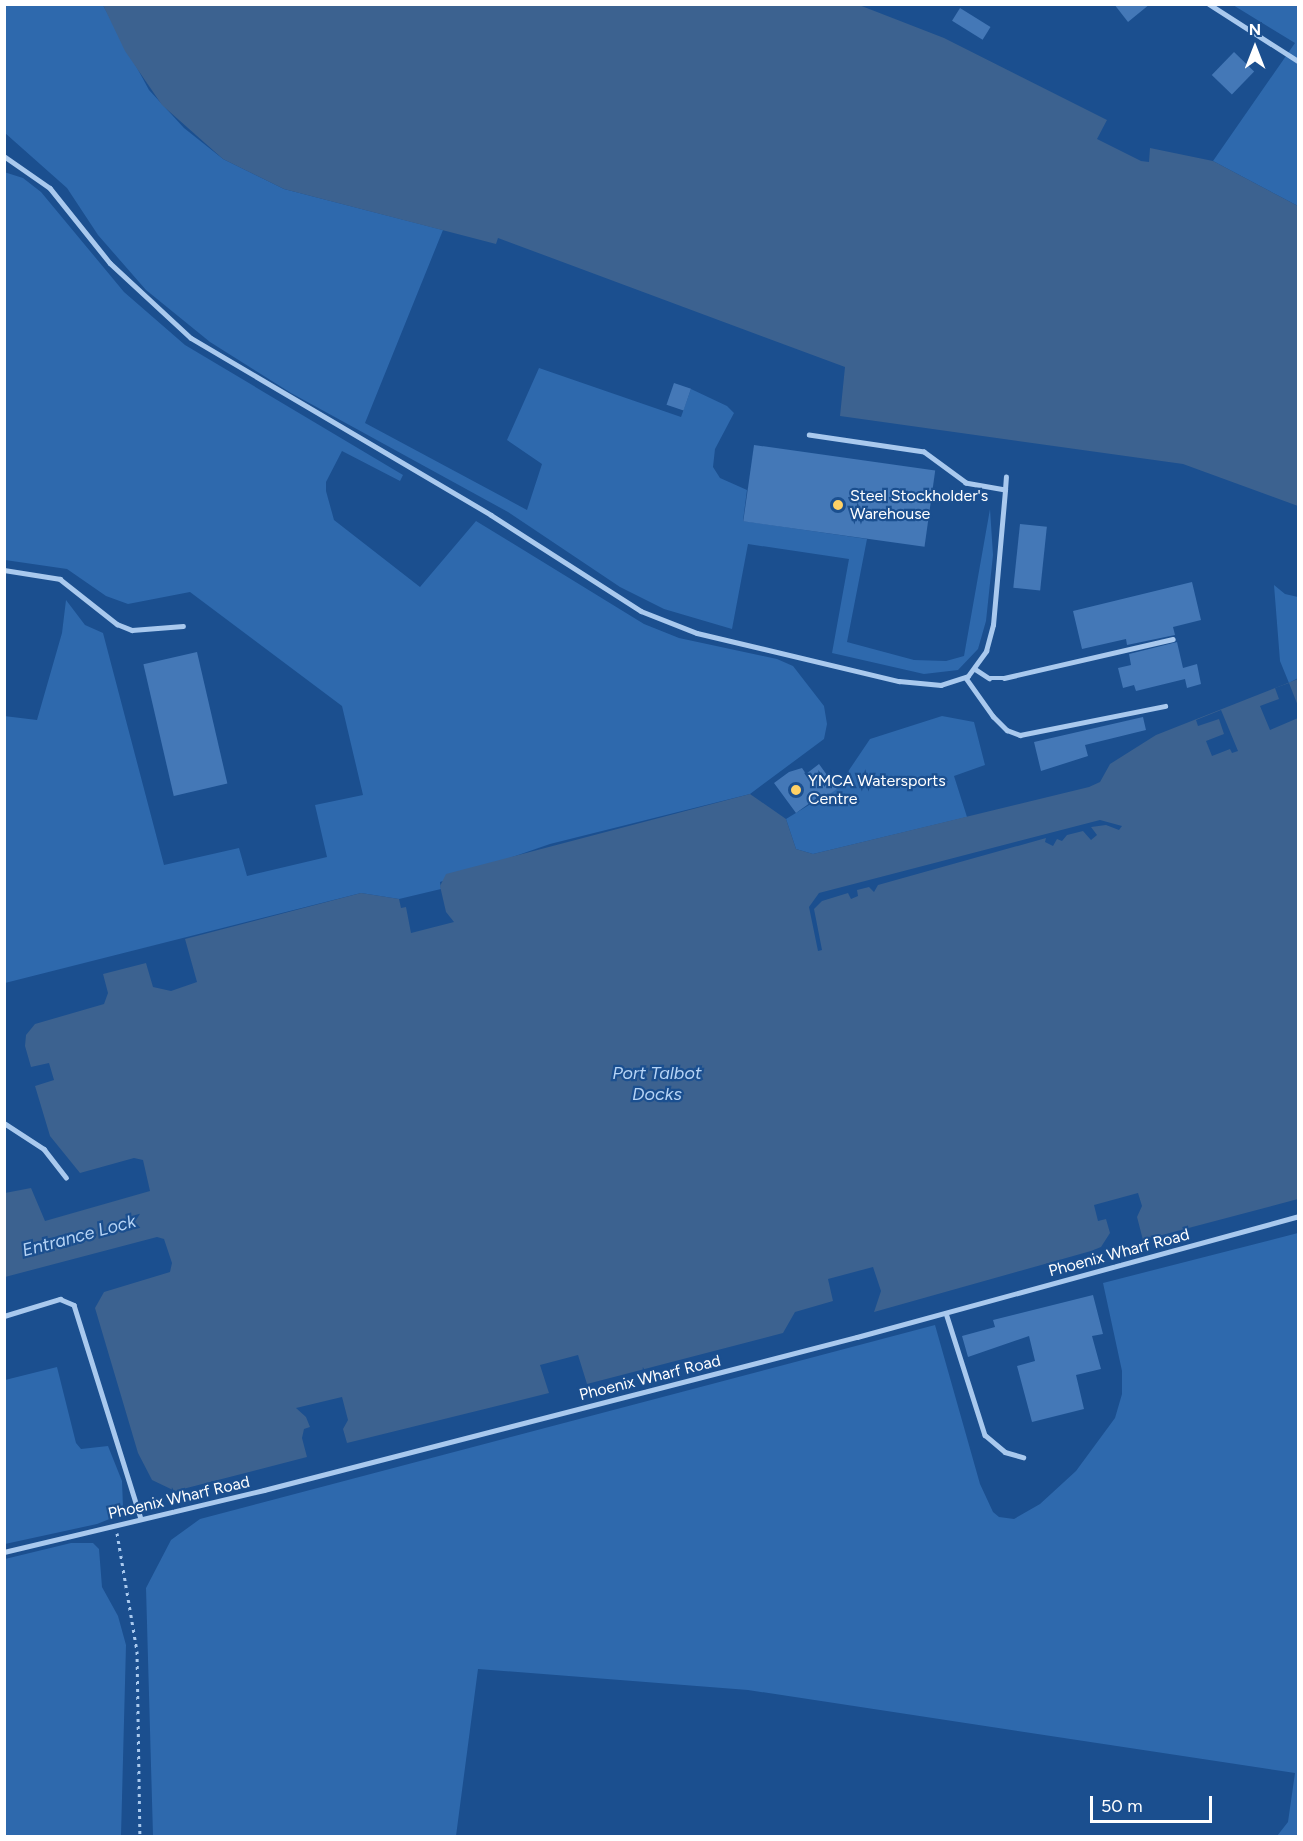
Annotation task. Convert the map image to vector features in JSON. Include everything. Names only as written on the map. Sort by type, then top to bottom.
[{"type":"lane","points":[[1209,4],[1299,61]]},
{"type":"lane","points":[[4,156],[50,188],[110,263],[191,338],[490,515],[641,611],[698,633],[899,681],[941,685],[966,678],[975,669],[986,651],[993,625],[1006,477]]},
{"type":"lane","points":[[809,435],[924,452],[966,483],[1005,490]]},
{"type":"lane","points":[[4,570],[53,576],[117,624],[132,630],[183,626]]},
{"type":"lane","points":[[975,669],[989,678],[1004,678],[1173,639]]},
{"type":"lane","points":[[966,678],[993,716],[1007,730],[1020,735],[1165,706]]},
{"type":"lane","points":[[4,1123],[44,1149],[66,1176]]},
{"type":"lane","name":"Phoenix Wharf Road","points":[[4,1552],[141,1520],[946,1313],[1299,1216]]},
{"type":"lane","points":[[4,1316],[60,1299],[74,1305],[141,1520]]},
{"type":"lane","points":[[946,1313],[985,1435],[1005,1452],[1023,1457]]},
{"type":"path","points":[[116,1525],[137,1651],[140,1836]]},
{"type":"shaded area","points":[[5,5],[103,5],[149,90],[184,128],[223,159],[284,189],[443,230],[365,423],[527,510],[542,464],[507,440],[539,368],[681,417],[691,389],[727,406],[734,413],[715,449],[713,467],[720,478],[747,490],[743,521],[867,539],[847,642],[914,660],[946,661],[964,656],[990,509],[993,555],[986,621],[978,649],[958,670],[924,674],[832,653],[849,559],[748,544],[732,629],[664,609],[620,587],[508,512],[291,393],[210,342],[146,290],[98,235],[67,188],[5,133]]},
{"type":"shaded area","points":[[1233,5],[1298,5],[1298,206],[1213,161],[1295,43]]},
{"type":"shaded area","points":[[4,172],[23,178],[41,192],[124,292],[185,345],[403,475],[400,481],[342,451],[326,482],[326,491],[334,520],[420,587],[476,521],[644,624],[679,638],[777,659],[793,666],[824,706],[827,724],[824,739],[750,794],[550,844],[440,882],[441,889],[399,899],[361,893],[5,983],[4,716],[37,720],[62,633],[66,600],[85,625],[103,633],[164,865],[239,848],[247,876],[327,857],[315,805],[363,795],[342,706],[190,592],[128,604],[106,596],[67,569],[5,560]]},
{"type":"shaded area","points":[[1274,585],[1285,594],[1298,597],[1298,678],[1289,683],[1280,661]]},
{"type":"shaded area","points":[[942,716],[974,722],[985,765],[954,776],[967,817],[813,854],[796,849],[786,819],[837,788],[870,739]]},
{"type":"shaded area","points":[[1298,1233],[1298,1836],[1277,1836],[1288,1822],[1295,1773],[748,1690],[478,1669],[456,1836],[153,1836],[146,1588],[171,1540],[200,1519],[935,1325],[980,1484],[993,1512],[999,1517],[1014,1519],[1040,1504],[1076,1471],[1115,1418],[1122,1394],[1122,1371],[1103,1283]]},
{"type":"shaded area","points":[[57,1367],[76,1443],[81,1449],[108,1446],[122,1481],[123,1507],[112,1518],[97,1524],[5,1544],[5,1380]]},
{"type":"shaded area","points":[[71,1543],[93,1543],[99,1549],[102,1587],[118,1616],[126,1645],[121,1836],[5,1836],[5,1559]]},
{"type":"water","points":[[103,5],[859,5],[944,38],[1107,120],[1097,139],[1141,161],[1149,162],[1150,148],[1213,161],[1298,206],[1298,506],[1183,464],[840,416],[845,367],[498,238],[496,244],[284,189],[223,159],[162,105],[125,51]]},
{"type":"water","name":"Port Talbot Docks","points":[[1298,679],[1298,1199],[1143,1240],[1137,1217],[1142,1206],[1138,1193],[1094,1205],[1098,1221],[1106,1219],[1110,1233],[1101,1247],[1091,1251],[874,1312],[881,1291],[873,1267],[828,1279],[833,1301],[795,1312],[783,1333],[587,1384],[578,1355],[540,1365],[549,1393],[347,1443],[343,1429],[348,1420],[342,1397],[296,1408],[306,1417],[310,1427],[304,1429],[302,1438],[307,1457],[175,1491],[152,1480],[138,1453],[95,1308],[104,1292],[170,1272],[172,1263],[164,1239],[157,1237],[5,1277],[5,1193],[31,1188],[45,1221],[150,1191],[143,1160],[134,1158],[80,1173],[50,1136],[35,1086],[54,1080],[49,1063],[31,1067],[25,1046],[26,1035],[35,1024],[104,1004],[108,993],[103,974],[146,963],[153,987],[171,991],[197,982],[185,939],[361,893],[399,899],[401,908],[406,907],[411,933],[454,922],[446,912],[440,886],[446,874],[750,794],[786,819],[796,849],[813,854],[1089,787],[1100,782],[1110,764],[1156,735]]},
{"type":"pier","points":[[1289,683],[1298,706],[1298,718],[1270,730],[1260,706],[1279,699],[1275,688]]},
{"type":"pier","points":[[1221,710],[1238,751],[1232,753],[1230,749],[1212,756],[1206,741],[1224,734],[1219,719],[1198,726],[1196,720]]},
{"type":"pier","points":[[1100,820],[1122,826],[1119,830],[1106,825],[1091,827],[1097,835],[1091,840],[1083,831],[1067,835],[1062,841],[1057,839],[1053,846],[1045,842],[1046,838],[878,885],[874,892],[869,887],[857,890],[858,896],[851,899],[848,893],[822,901],[814,909],[822,950],[818,951],[809,907],[819,893]]},
{"type":"building","points":[[1114,4],[1150,4],[1128,22]]},
{"type":"building","points":[[960,8],[991,27],[983,40],[952,21]]},
{"type":"building","points":[[1234,52],[1254,71],[1232,94],[1212,75]]},
{"type":"building","points":[[674,383],[691,389],[684,411],[667,405]]},
{"type":"building","name":"Steel Stockholder's Warehouse","points":[[754,445],[935,470],[925,547],[743,521]]},
{"type":"building","points":[[1020,524],[1047,527],[1040,590],[1013,588]]},
{"type":"building","points":[[1192,582],[1201,620],[1173,627],[1175,635],[1127,645],[1126,639],[1082,649],[1073,611]]},
{"type":"building","points":[[1177,642],[1183,668],[1197,664],[1201,684],[1187,688],[1185,679],[1136,691],[1134,685],[1123,688],[1118,668],[1131,665],[1129,654]]},
{"type":"building","points":[[197,652],[227,784],[174,796],[143,664]]},
{"type":"building","points":[[1143,717],[1146,730],[1085,745],[1088,756],[1041,771],[1034,742]]},
{"type":"building","name":"YMCA Watersports Centre","points":[[819,764],[837,789],[824,798],[821,795],[796,813],[774,783],[789,772],[802,768],[806,774]]},
{"type":"building","points":[[1093,1295],[1103,1334],[1092,1336],[1101,1369],[1076,1375],[1084,1409],[1032,1422],[1017,1366],[1035,1361],[1029,1336],[968,1357],[962,1336],[995,1327],[993,1320]]},
{"type":"place","name":"Steel Stockholder's Warehouse","points":[[838,505]]},
{"type":"place","name":"YMCA Watersports Centre","points":[[796,790]]},
{"type":"water label","name":"Entrance Lock","points":[[79,1236]]}]
